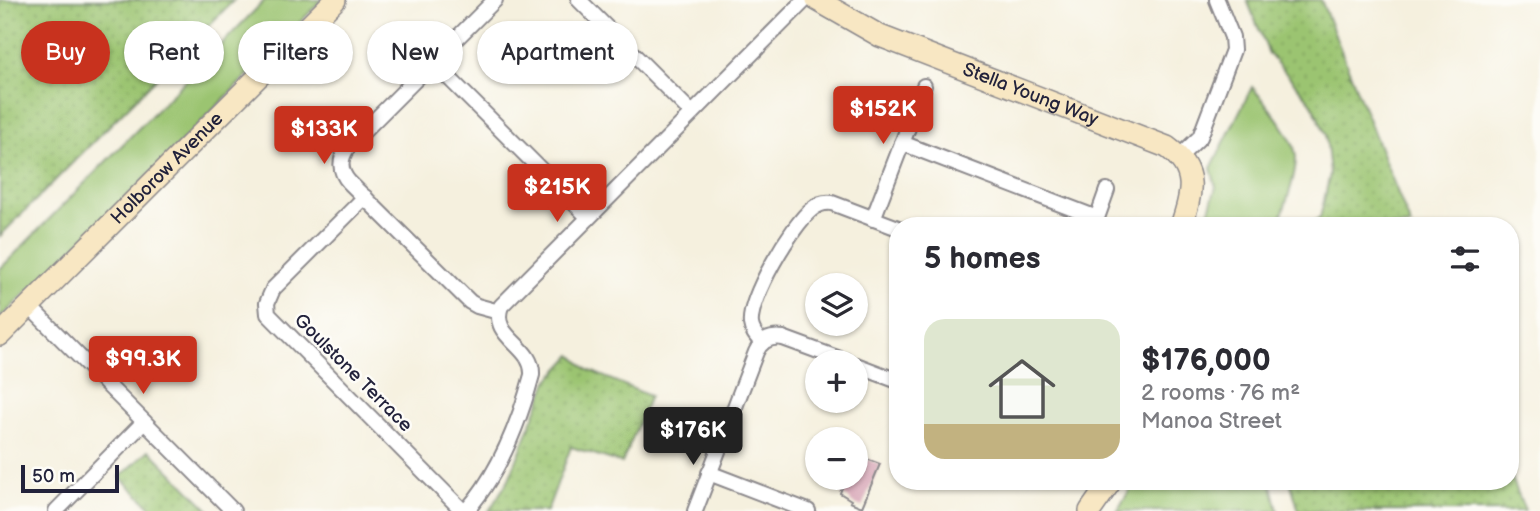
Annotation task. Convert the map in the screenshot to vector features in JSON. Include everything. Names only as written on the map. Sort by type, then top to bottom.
[{"type":"street","name":"Holborow Avenue","points":[[0,335],[335,0]]},
{"type":"street","points":[[463,32],[495,0]]},
{"type":"street","points":[[579,0],[692,113]]},
{"type":"street","points":[[465,511],[484,489],[499,463],[533,375],[532,363],[528,357],[501,328],[499,312],[505,300],[806,0]]},
{"type":"street","name":"Stella Young Way","points":[[817,0],[880,36],[1160,143],[1179,157]]},
{"type":"street","points":[[1184,217],[1191,190],[1187,169],[1179,157],[1200,137],[1233,51],[1233,40],[1217,0]]},
{"type":"street","points":[[411,84],[344,153],[342,172],[470,302],[499,312]]},
{"type":"street","points":[[455,84],[588,217]]},
{"type":"street","points":[[873,219],[924,86]]},
{"type":"street","points":[[902,143],[1084,217]]},
{"type":"street","points":[[1098,217],[1107,190]]},
{"type":"street","name":"Goulstone Terrace","points":[[365,197],[273,289],[268,299],[268,314],[465,511]]},
{"type":"street","points":[[762,343],[752,328],[752,313],[774,259],[808,212],[818,205],[829,203],[889,225]]},
{"type":"street","points":[[29,306],[233,511]]},
{"type":"street","points":[[695,511],[754,355],[762,343],[772,338],[783,338],[816,350]]},
{"type":"street","points":[[868,370],[889,378]]},
{"type":"street","points":[[56,511],[144,422]]},
{"type":"street","points":[[709,473],[808,511]]},
{"type":"street","points":[[1090,511],[1105,490]]},
{"type":"green space","points":[[0,0],[234,0],[213,21],[124,21],[124,84],[151,84],[0,236]]},
{"type":"green space","points":[[265,0],[322,0],[301,21],[244,21]]},
{"type":"green space","points":[[1247,0],[1321,0],[1407,217],[1320,217],[1330,174],[1326,135],[1311,102],[1269,54]]},
{"type":"green space","points":[[238,27],[239,84],[137,187],[0,318],[0,269],[182,84],[224,84],[224,42]]},
{"type":"green space","points":[[1252,87],[1283,127],[1295,151],[1293,177],[1281,217],[1207,217],[1216,187],[1211,168]]},
{"type":"green space","points":[[572,355],[588,370],[650,396],[622,463],[571,447],[547,511],[489,511],[509,479],[548,381]]},
{"type":"green space","points":[[149,450],[210,511],[155,511],[120,477]]},
{"type":"green space","points":[[1130,490],[1273,490],[1278,511],[1117,511]]},
{"type":"green space","points":[[1293,490],[1517,490],[1525,511],[1299,511]]},
{"type":"building","points":[[868,460],[880,464],[862,507],[850,502],[851,500],[840,493],[841,490],[868,490]]}]
